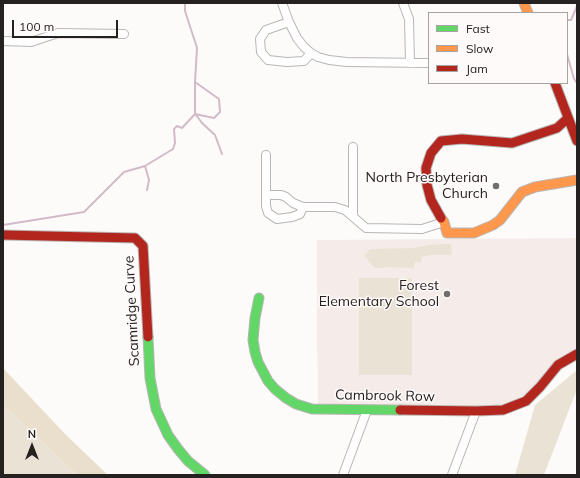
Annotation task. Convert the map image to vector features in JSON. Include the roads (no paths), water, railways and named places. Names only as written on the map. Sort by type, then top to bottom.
[{"type":"street","points":[[282,3],[297,38],[304,47],[318,57],[347,62],[428,63]]},
{"type":"street","points":[[403,3],[409,20],[410,63]]},
{"type":"street","points":[[289,22],[266,30],[260,39],[261,52],[268,60],[287,62],[304,61],[311,53]]},
{"type":"street","points":[[3,41],[31,42],[58,33],[124,34]]},
{"type":"street","points":[[555,84],[577,141]]},
{"type":"street","points":[[568,118],[557,128],[512,143],[462,139],[441,141],[431,153],[426,168],[427,185],[431,200],[444,222],[447,233],[474,233],[493,225],[500,220],[522,192],[535,187],[577,180]]},
{"type":"street","points":[[353,216],[354,147]]},
{"type":"street","points":[[266,155],[266,206],[268,213],[277,219],[292,217],[300,214],[303,207]]},
{"type":"street","points":[[266,195],[281,194],[293,203],[303,207],[335,207],[345,210],[366,228],[422,229],[444,222]]},
{"type":"street","name":"Scamridge Curve","points":[[3,235],[134,238],[143,246],[150,378],[156,409],[168,435],[178,449],[188,461],[205,475]]},
{"type":"street","name":"Cambrook Row","points":[[259,298],[253,336],[255,352],[263,373],[275,390],[296,404],[312,409],[503,410],[526,401],[558,365],[577,354]]},
{"type":"street","points":[[343,475],[367,410]]},
{"type":"street","points":[[452,475],[476,411]]},
{"type":"waterway","points":[[3,225],[84,212],[124,172],[145,166],[173,149],[175,143],[174,129],[177,126],[182,128],[195,114],[197,48],[185,11],[185,3]]},
{"type":"waterway","points":[[568,20],[571,20],[577,6]]},
{"type":"waterway","points":[[568,58],[574,79],[577,83]]},
{"type":"waterway","points":[[195,82],[219,99],[220,112],[214,118],[195,114]]},
{"type":"waterway","points":[[196,115],[215,135],[222,154]]},
{"type":"waterway","points":[[145,166],[149,180],[147,190]]},
{"type":"place","name":"North Presbyterian Church","points":[[496,186]]},
{"type":"place","name":"Forest Elementary School","points":[[447,294]]}]
